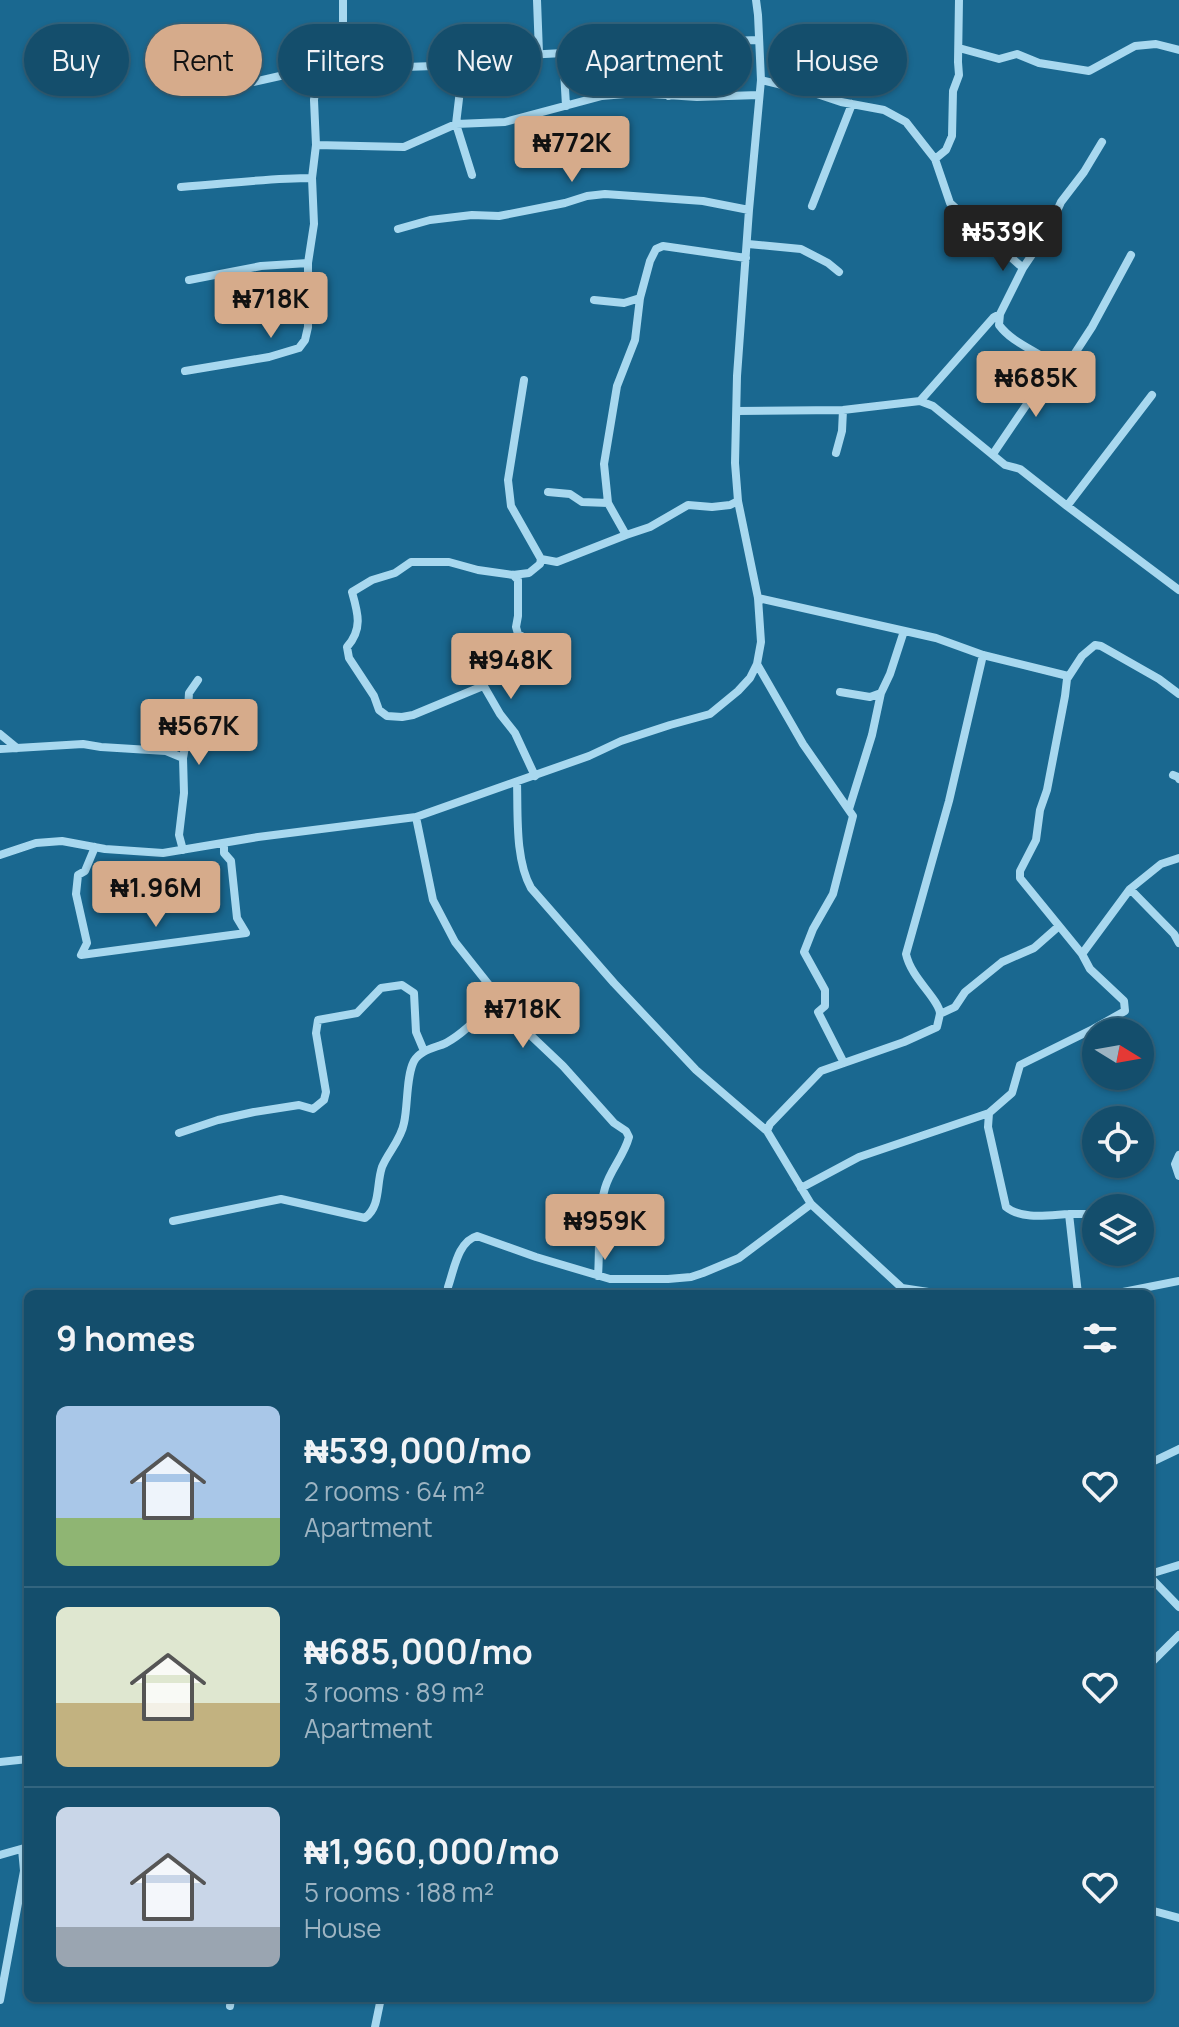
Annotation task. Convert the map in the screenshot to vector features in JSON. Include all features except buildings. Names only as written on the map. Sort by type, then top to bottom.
[{"type":"street","points":[[343,0],[343,24]]},
{"type":"street","points":[[537,0],[538,24]]},
{"type":"street","points":[[0,855],[36,843],[62,841],[163,853],[416,817],[589,756],[621,741],[710,714],[750,678],[757,664],[761,642],[758,598],[738,501],[735,463],[737,376],[761,80],[756,0]]},
{"type":"street","points":[[935,159],[946,150],[952,136],[953,91],[959,75],[959,0]]},
{"type":"street","points":[[752,40],[759,40]]},
{"type":"street","points":[[959,48],[999,59],[1017,54],[1039,63],[1089,71],[1135,46],[1156,44],[1179,50]]},
{"type":"street","points":[[761,80],[884,110],[906,122],[935,159],[950,203],[1023,268]]},
{"type":"street","points":[[752,95],[759,95]]},
{"type":"street","points":[[185,371],[269,357],[299,348],[305,340],[308,327],[308,263],[314,224],[314,96]]},
{"type":"street","points":[[459,96],[456,124],[472,175]]},
{"type":"street","points":[[565,96],[566,106]]},
{"type":"street","points":[[316,145],[404,147],[456,124],[505,122],[602,96]]},
{"type":"street","points":[[669,96],[728,96]]},
{"type":"street","points":[[812,206],[852,104]]},
{"type":"street","points":[[1102,142],[1061,202],[1048,231],[1023,268],[1000,314],[999,325],[1016,342],[1038,352],[1057,367],[1066,367],[1092,327],[1131,255]]},
{"type":"street","points":[[181,187],[312,178]]},
{"type":"street","points":[[398,229],[430,220],[472,215],[499,216],[605,194],[703,201],[749,210]]},
{"type":"street","points":[[748,244],[801,249],[839,272]]},
{"type":"street","points":[[626,535],[608,503],[604,464],[617,386],[635,340],[640,298],[650,261],[656,249],[663,246],[746,258]]},
{"type":"street","points":[[189,280],[261,266],[308,263]]},
{"type":"street","points":[[594,300],[624,303],[640,298]]},
{"type":"street","points":[[920,401],[1000,314]]},
{"type":"street","points":[[993,454],[1057,367]]},
{"type":"street","points":[[483,686],[413,715],[387,716],[379,710],[374,696],[349,658],[347,647],[358,627],[352,592],[372,580],[395,573],[411,562],[449,562],[513,575],[529,573],[540,564],[541,559],[511,506],[508,480],[524,380]]},
{"type":"street","points":[[1067,506],[1152,395]]},
{"type":"street","points":[[737,411],[843,410],[920,401],[933,406],[1005,465],[1020,469],[1179,590]]},
{"type":"street","points":[[836,453],[843,410]]},
{"type":"street","points":[[548,492],[570,494],[582,502],[608,503]]},
{"type":"street","points":[[541,559],[557,562],[650,527],[688,505],[712,507],[738,501]]},
{"type":"street","points":[[513,575],[518,580],[516,627],[523,637],[476,660],[474,669],[515,733],[535,776]]},
{"type":"street","points":[[758,598],[936,638],[983,655],[1068,676]]},
{"type":"street","points":[[849,809],[872,735],[881,693],[904,631]]},
{"type":"street","points":[[801,1188],[859,1157],[989,1113],[1012,1093],[1020,1065],[1125,1011],[1124,1001],[1090,969],[1082,954],[1020,878],[1020,871],[1036,840],[1068,676],[1089,650],[1095,645],[1101,646],[1179,694]]},
{"type":"street","points":[[767,1131],[770,1124],[821,1071],[937,1027],[940,1014],[936,1003],[914,975],[906,954],[949,801],[983,655]]},
{"type":"street","points":[[757,664],[803,744],[853,816],[833,894],[804,952],[825,990],[825,1006],[818,1012],[844,1063]]},
{"type":"street","points":[[183,850],[179,835],[184,793],[183,758],[189,693],[198,680]]},
{"type":"street","points":[[840,692],[870,697],[881,693]]},
{"type":"street","points":[[0,734],[18,748]]},
{"type":"street","points":[[0,749],[83,744],[166,751],[183,758]]},
{"type":"street","points":[[517,782],[521,862],[531,888],[696,1070],[767,1131],[811,1204],[897,1290]]},
{"type":"street","points":[[416,817],[433,900],[455,942],[524,1029],[629,1137],[606,1185],[601,1207],[598,1276]]},
{"type":"street","points":[[95,847],[85,871],[78,875],[76,894],[87,943],[81,955],[246,933],[237,918],[231,861],[224,853],[224,843]]},
{"type":"street","points":[[1082,954],[1130,889],[1161,864],[1179,858]]},
{"type":"street","points":[[1130,889],[1179,943]]},
{"type":"street","points":[[940,1014],[955,1007],[965,992],[1002,962],[1034,948],[1059,926]]},
{"type":"street","points":[[179,1133],[254,1112],[299,1105],[313,1109],[324,1100],[326,1092],[316,1033],[318,1020],[357,1013],[381,988],[402,985],[414,993],[416,1032],[424,1051]]},
{"type":"street","points":[[173,1221],[281,1199],[365,1218],[371,1214],[376,1206],[384,1163],[404,1124],[414,1060],[424,1051],[458,1034],[498,998]]},
{"type":"street","points":[[989,1113],[988,1127],[1006,1207],[1022,1215],[1082,1214]]},
{"type":"street","points":[[1179,1155],[1175,1164],[1179,1176]]},
{"type":"street","points":[[448,1287],[463,1245],[468,1238],[477,1236],[610,1279],[691,1277],[739,1258],[811,1204]]},
{"type":"street","points":[[1069,1214],[1078,1290]]},
{"type":"street","points":[[1133,1290],[1179,1281]]},
{"type":"street","points":[[1154,1461],[1179,1449]]},
{"type":"street","points":[[1154,1574],[1179,1565]]},
{"type":"street","points":[[1154,1580],[1179,1607]]},
{"type":"street","points":[[1154,1660],[1179,1635]]},
{"type":"street","points":[[0,1762],[24,1759]]},
{"type":"street","points":[[0,1855],[24,1848]]},
{"type":"street","points":[[0,2000],[24,1871]]},
{"type":"street","points":[[1154,1911],[1179,1918]]},
{"type":"street","points":[[0,1947],[10,1944]]},
{"type":"street","points":[[375,2027],[380,2002]]}]
